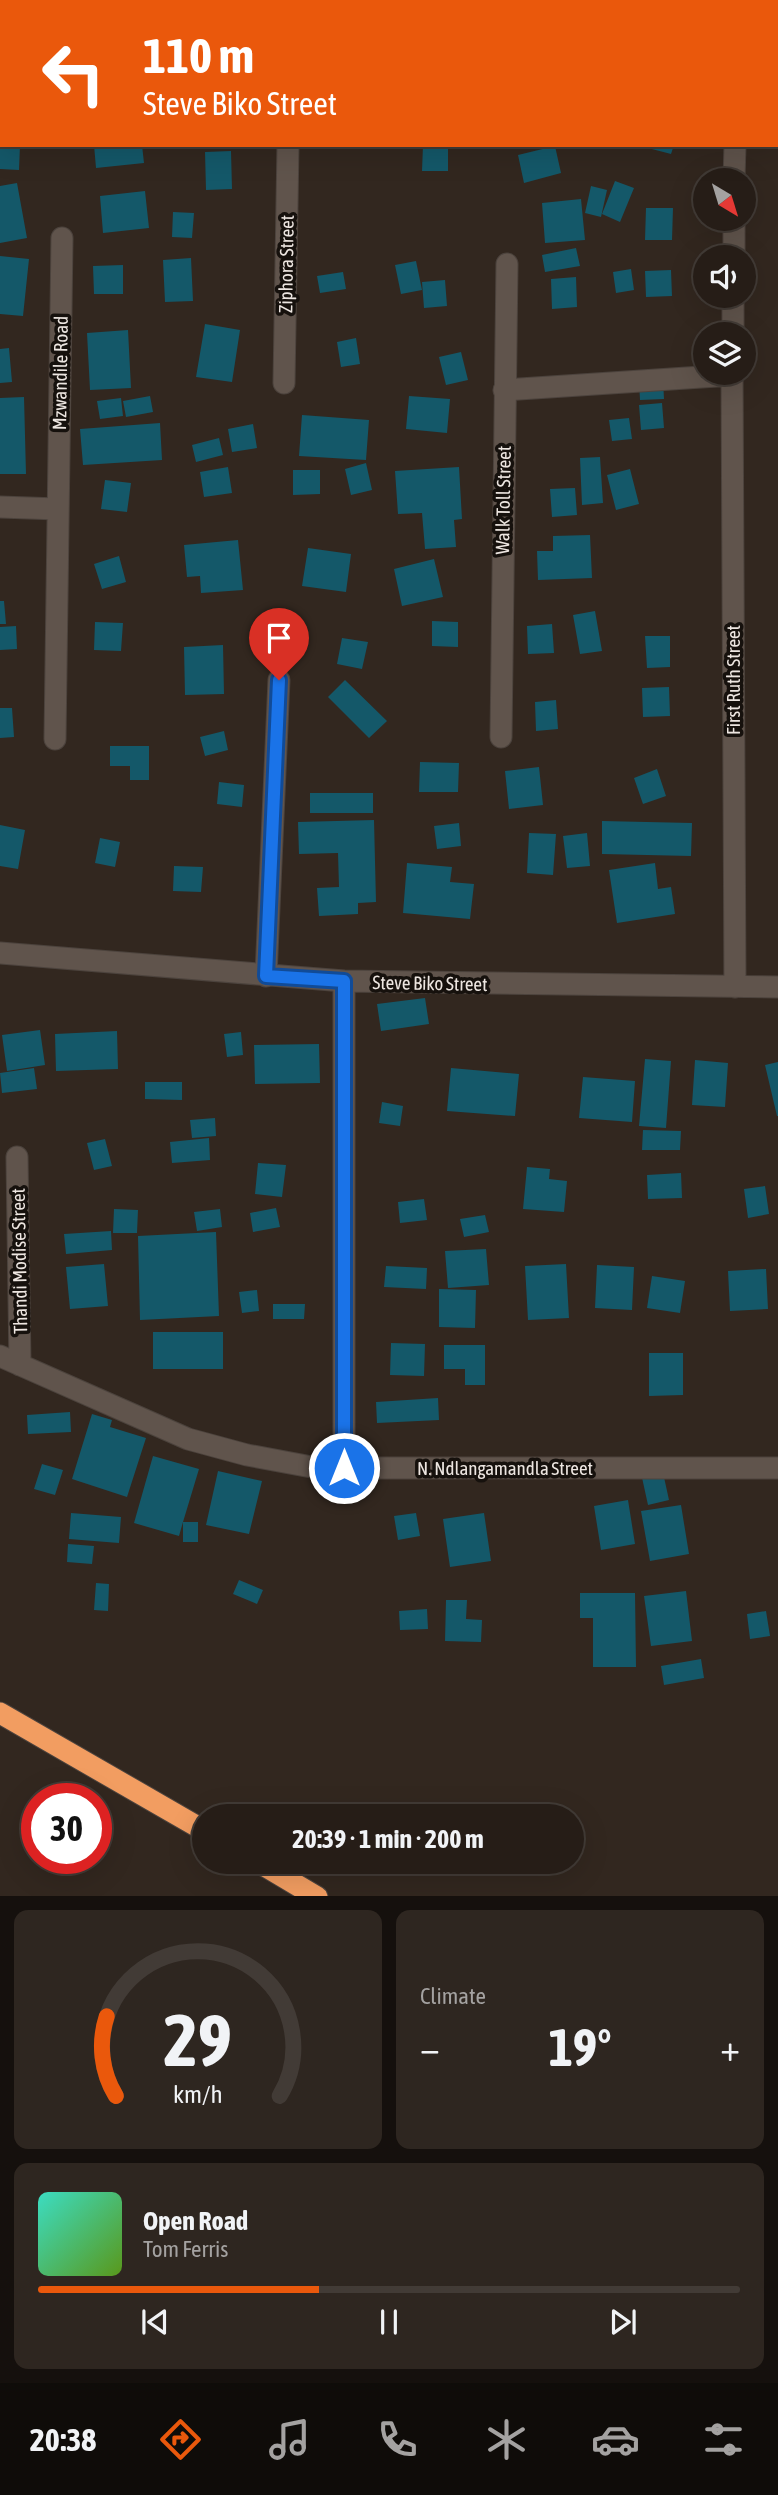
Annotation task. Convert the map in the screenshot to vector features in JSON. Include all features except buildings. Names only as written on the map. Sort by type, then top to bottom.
[{"type":"highway","points":[[0,1713],[192,1824]]},
{"type":"highway","points":[[279,1874],[317,1896]]},
{"type":"street","name":"Ziphora Street","points":[[284,383],[288,147]]},
{"type":"street","points":[[734,168],[735,147]]},
{"type":"street","name":"Mzwandile Road","points":[[55,739],[62,237]]},
{"type":"street","name":"Walk Toll Street","points":[[500,737],[507,264]]},
{"type":"street","points":[[504,390],[693,377]]},
{"type":"street","name":"First Ruth Street","points":[[732,385],[735,987]]},
{"type":"street","points":[[0,508],[58,509]]},
{"type":"street","points":[[266,976],[279,680]]},
{"type":"street","name":"Steve Biko Street","points":[[0,953],[344,981],[778,987]]},
{"type":"street","points":[[344,981],[344,1468]]},
{"type":"street","name":"Thandi Modise Street","points":[[17,1157],[20,1364]]},
{"type":"street","name":"N. Ndlangamandla Street","points":[[0,1356],[188,1439],[247,1455],[317,1468],[778,1468]]},
{"type":"route","points":[[279,680],[266,976],[344,981],[344,1468]]}]
